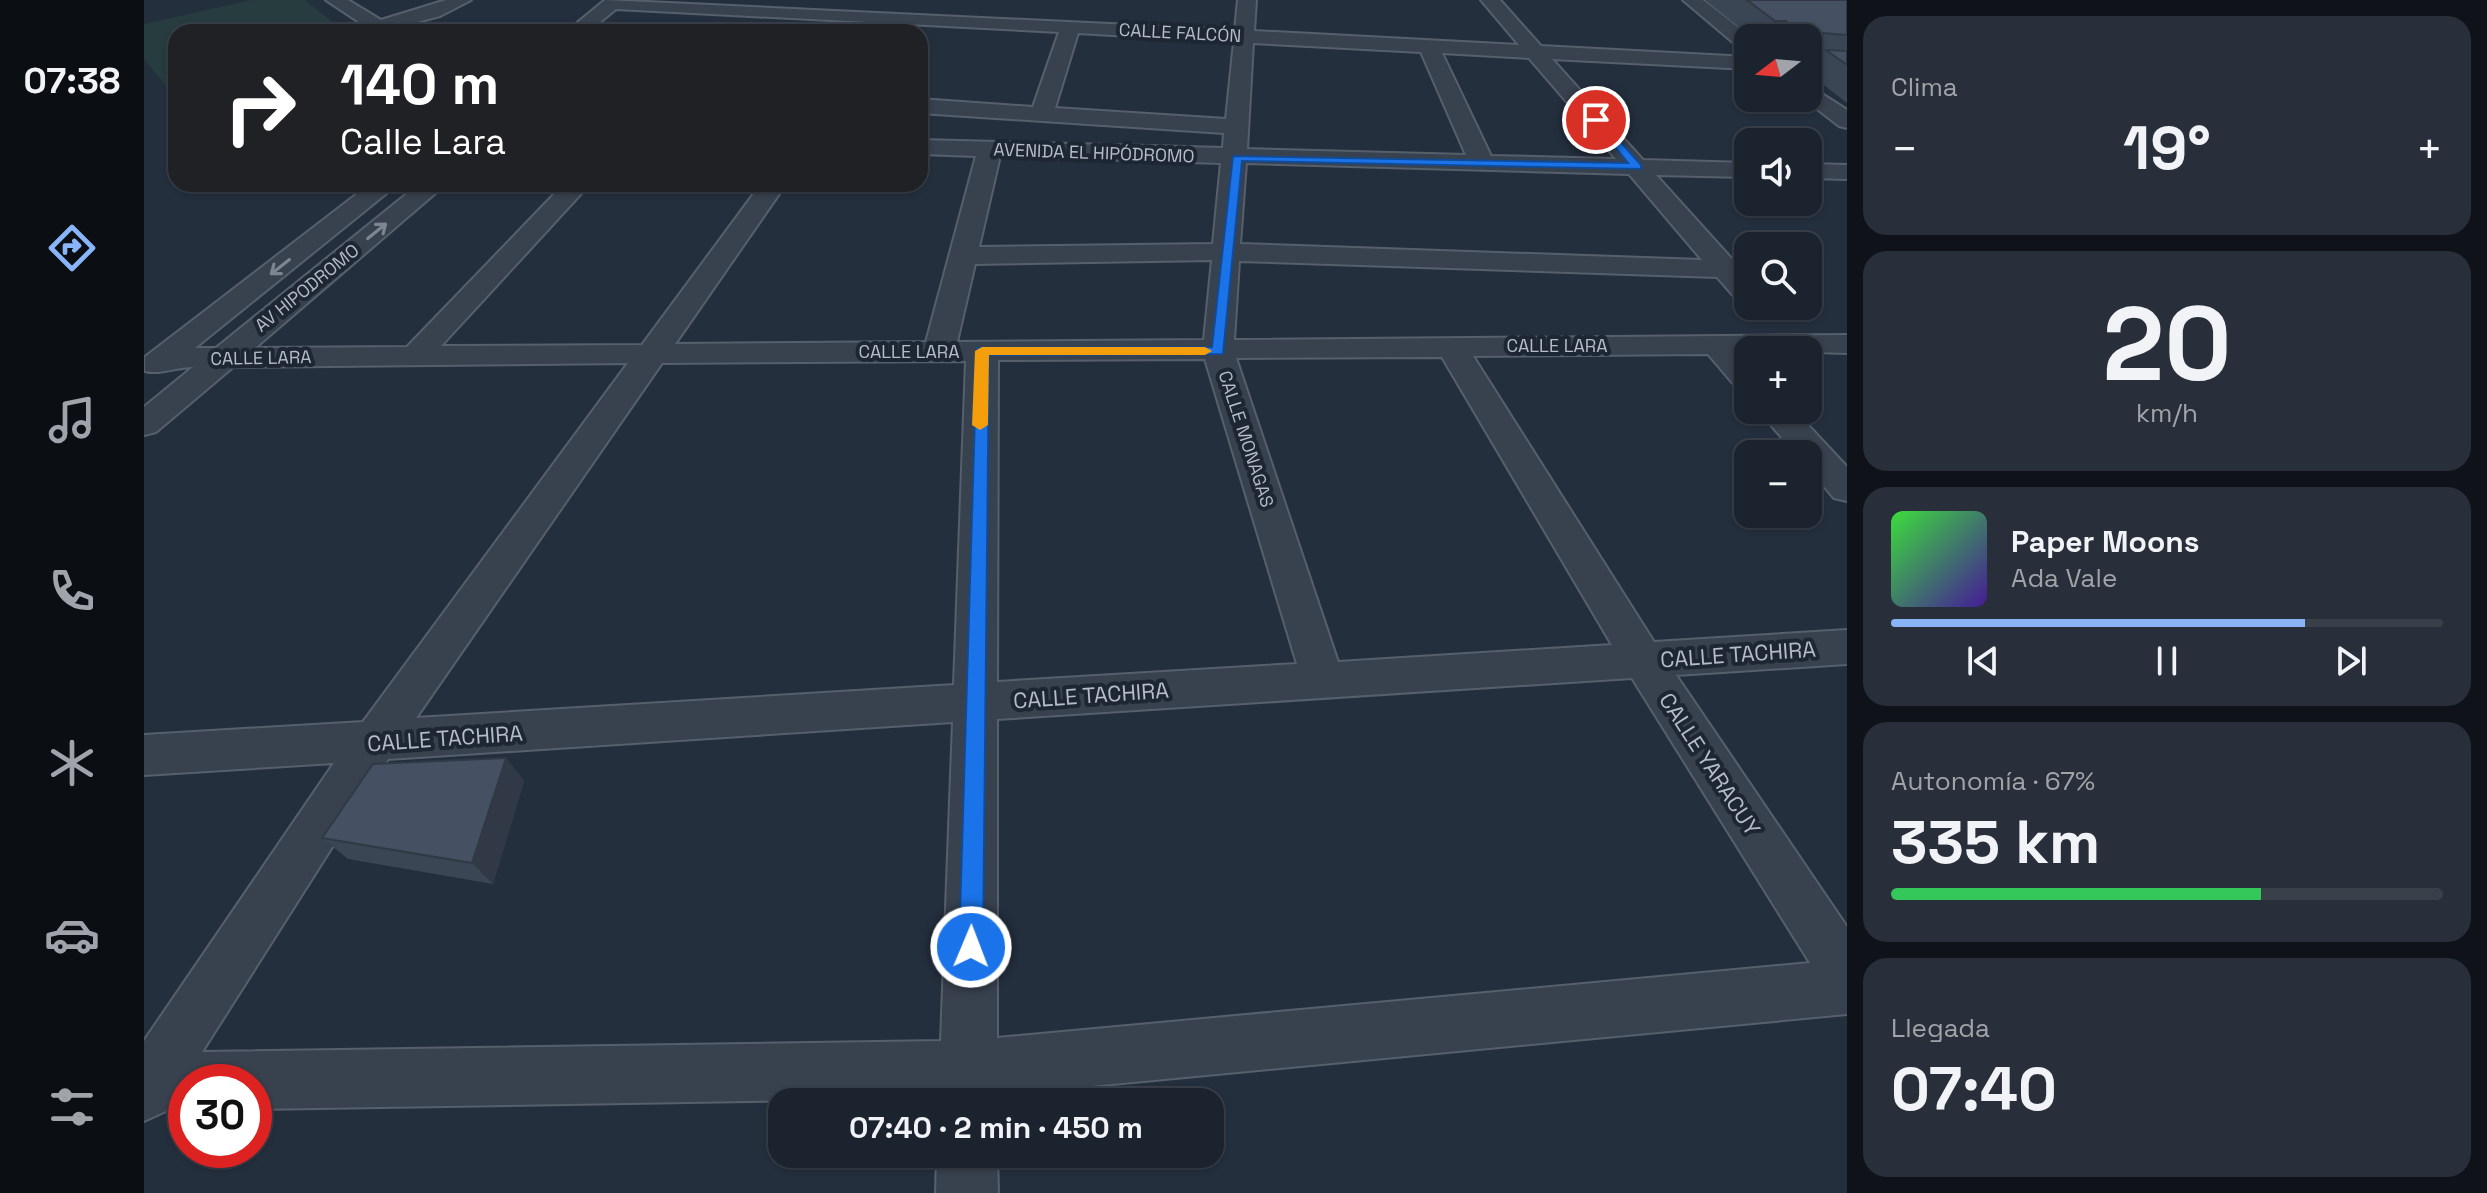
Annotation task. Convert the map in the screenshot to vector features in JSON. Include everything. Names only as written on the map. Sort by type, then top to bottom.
[{"type":"street","points":[[335,0],[376,24]]},
{"type":"street","points":[[397,24],[462,0]]},
{"type":"street","points":[[987,22],[998,0]]},
{"type":"street","name":"CALLE MONAGAS","points":[[1247,0],[1237,158],[1218,351],[1323,680]]},
{"type":"street","points":[[1490,0],[1734,280]]},
{"type":"street","points":[[1692,0],[1734,34]]},
{"type":"street","points":[[586,24],[614,1]]},
{"type":"street","name":"CALLE FALCÓN","points":[[614,1],[754,5],[1070,27],[1734,62]]},
{"type":"street","points":[[629,23],[654,2]]},
{"type":"street","points":[[384,3],[420,24]]},
{"type":"street","points":[[735,24],[754,5]]},
{"type":"street","points":[[1042,114],[1070,27]]},
{"type":"street","points":[[1428,45],[1482,163]]},
{"type":"street","points":[[1822,102],[1847,121]]},
{"type":"street","points":[[928,107],[1239,127]]},
{"type":"street","name":"AVENIDA EL HIPÓDROMO","points":[[928,147],[1734,170]]},
{"type":"street","points":[[969,1085],[974,703],[960,351],[963,256],[990,149]]},
{"type":"street","points":[[1822,171],[1847,172]]},
{"type":"street","name":"AV HIPODROMO","points":[[154,366],[376,192]]},
{"type":"street","name":"AV HIPODROMO","points":[[144,424],[424,192]]},
{"type":"street","points":[[415,356],[570,192]]},
{"type":"street","points":[[147,1087],[373,743],[768,192]]},
{"type":"street","points":[[963,256],[1227,252],[1724,269]]},
{"type":"street","points":[[1770,320],[1785,336]]},
{"type":"street","name":"CALLE LARA","points":[[1822,344],[1847,344]]},
{"type":"street","points":[[1716,345],[1734,365]]},
{"type":"street","name":"CALLE LARA","points":[[154,366],[222,358],[1734,345]]},
{"type":"street","name":"CALLE YARACUY","points":[[1452,347],[1643,660],[1847,974]]},
{"type":"street","points":[[1788,424],[1847,489]]},
{"type":"street","name":"CALLE TACHIRA","points":[[144,755],[373,743],[1847,647]]},
{"type":"street","points":[[147,1087],[969,1085],[1847,987]]},
{"type":"street","points":[[967,1168],[967,1193]]},
{"type":"green space","points":[[251,0],[305,0],[335,24],[168,24],[168,88],[144,59],[144,24]]},
{"type":"building","points":[[1747,0],[1847,0],[1847,35],[1823,33],[1822,37],[1822,24],[1775,21]]},
{"type":"building","points":[[1826,50],[1847,51],[1847,65]]},
{"type":"building","points":[[506,758],[472,863],[322,838],[373,764]]},
{"type":"slow traffic","points":[[980,425],[982,351],[1205,351]]},
{"type":"route","points":[[971,947],[982,351],[1218,351],[1237,158],[1637,167],[1596,120]]}]
